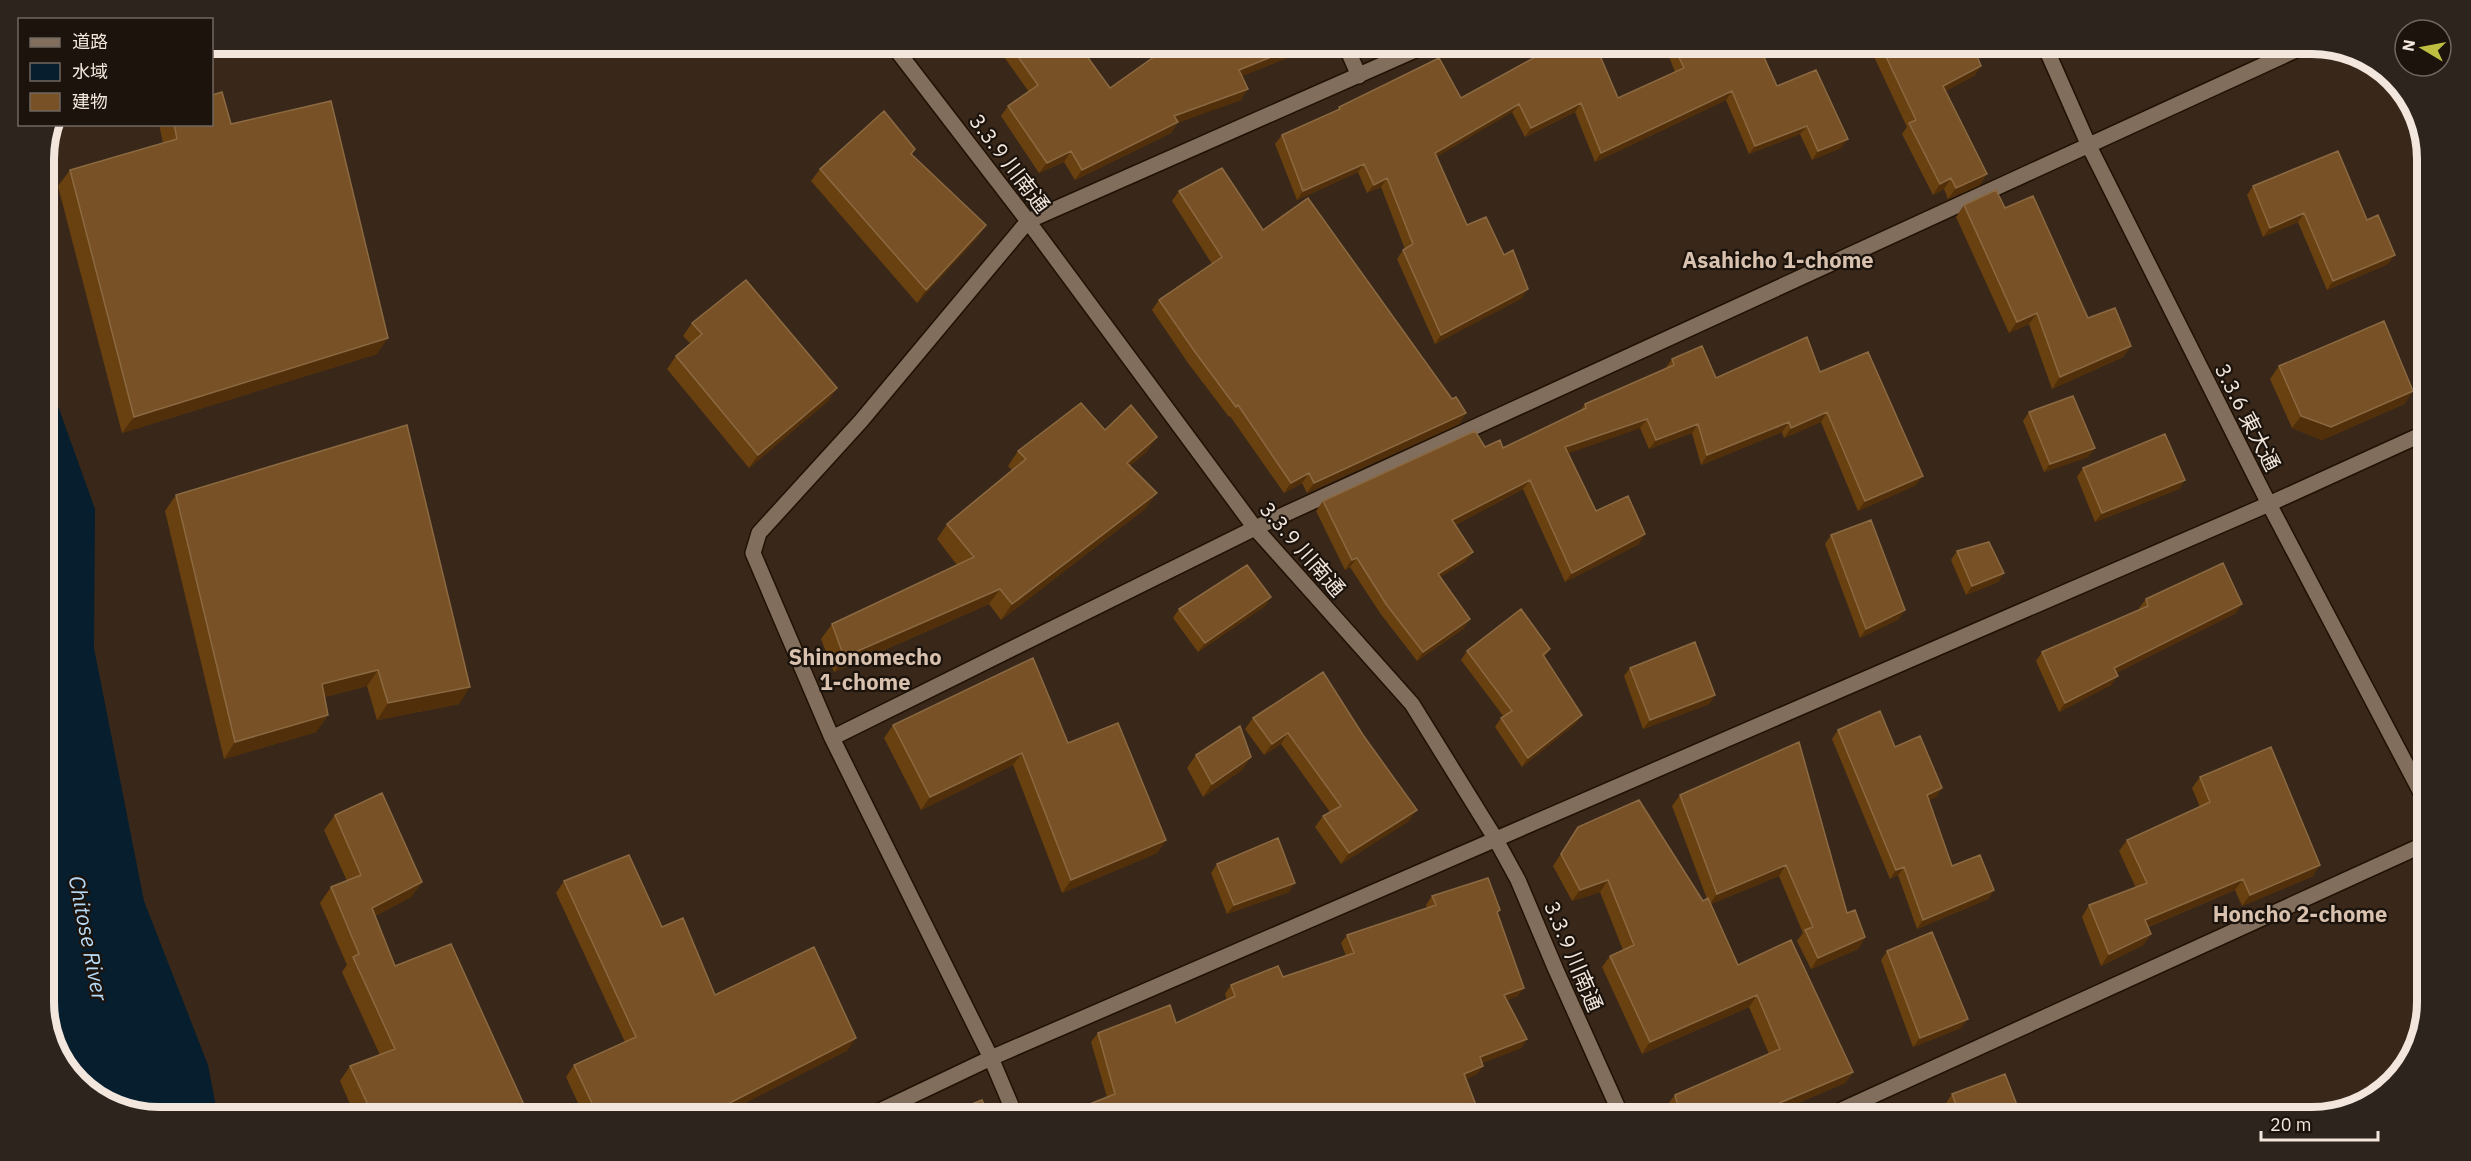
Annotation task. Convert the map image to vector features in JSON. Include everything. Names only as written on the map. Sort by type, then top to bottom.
[{"type":"street","name":"3.3.9 川南通","points":[[900,54],[1028,221],[1255,528],[1412,704],[1495,838],[1518,880],[1617,1107]]},
{"type":"street","points":[[1350,54],[1359,76]]},
{"type":"street","points":[[1011,1107],[991,1058],[832,738],[753,553],[759,533],[861,421],[1028,221],[1407,54]]},
{"type":"street","name":"3.3.6 東大通","points":[[2048,54],[2089,146],[2269,504],[2417,785]]},
{"type":"street","points":[[832,738],[1255,528],[2287,54]]},
{"type":"street","points":[[890,1107],[991,1058],[2269,504],[2417,437]]},
{"type":"street","points":[[1850,1107],[2417,848]]},
{"type":"water","name":"Chitose River","points":[[54,395],[95,509],[94,648],[144,901],[208,1065],[216,1107],[139,1105],[113,1096],[90,1081],[80,1071],[65,1048],[56,1022],[54,1009]]},
{"type":"building","points":[[1016,54],[1085,54],[1110,88],[1158,54],[1278,54],[1239,70],[1248,89],[1174,116],[1178,122],[1082,170],[1071,151],[1047,163],[1008,106],[1038,85]]},
{"type":"building","points":[[1541,54],[1599,54],[1618,98],[1684,68],[1678,54],[1763,54],[1777,86],[1816,70],[1848,139],[1818,151],[1807,126],[1755,146],[1732,91],[1601,153],[1581,103],[1531,128],[1519,104],[1435,153],[1467,225],[1486,217],[1504,255],[1513,250],[1528,289],[1441,335],[1403,250],[1413,244],[1387,178],[1374,185],[1364,164],[1303,191],[1282,135],[1340,109],[1339,107],[1439,58],[1461,98]]},
{"type":"building","points":[[1885,54],[1976,54],[1981,66],[1943,86],[1987,174],[1956,188],[1951,178],[1940,184],[1909,123],[1916,120]]},
{"type":"building","points":[[222,92],[231,124],[331,101],[388,338],[134,417],[70,170],[177,139],[174,126],[213,126],[213,95]]},
{"type":"building","points":[[884,111],[915,149],[911,154],[986,225],[926,290],[820,169]]},
{"type":"building","points":[[2338,151],[2367,220],[2378,215],[2395,255],[2333,281],[2304,213],[2270,228],[2253,186]]},
{"type":"building","points":[[1222,168],[1263,230],[1308,198],[1452,399],[1456,397],[1466,413],[1314,483],[1309,473],[1291,483],[1238,405],[1236,407],[1159,300],[1222,257],[1179,191]]},
{"type":"building","points":[[1996,190],[2005,208],[2033,196],[2088,318],[2115,308],[2131,346],[2060,377],[2037,313],[2017,322],[1964,205]]},
{"type":"building","points":[[746,280],[837,388],[758,455],[676,356],[702,334],[692,323]]},
{"type":"building","points":[[2384,321],[2413,391],[2331,427],[2301,416],[2279,366]]},
{"type":"building","points":[[1807,337],[1820,372],[1868,352],[1923,476],[1865,501],[1827,412],[1791,428],[1789,422],[1707,455],[1698,424],[1656,440],[1647,419],[1565,447],[1596,511],[1628,496],[1645,534],[1572,573],[1530,480],[1452,520],[1473,552],[1438,574],[1470,619],[1423,652],[1386,604],[1357,558],[1352,560],[1323,501],[1475,431],[1485,447],[1500,440],[1503,448],[1586,408],[1585,404],[1674,365],[1672,359],[1702,346],[1716,378]]},
{"type":"building","points":[[2073,396],[2095,448],[2050,464],[2029,412]]},
{"type":"building","points":[[1081,403],[1105,430],[1131,405],[1157,437],[1127,463],[1157,493],[1012,604],[1000,589],[844,657],[832,624],[974,557],[947,524],[1026,459],[1018,451]]},
{"type":"building","points":[[407,425],[470,687],[388,703],[378,670],[322,684],[328,715],[235,742],[176,495]]},
{"type":"building","points":[[2165,434],[2185,480],[2102,513],[2083,468]]},
{"type":"building","points":[[1871,520],[1905,610],[1866,629],[1831,535]]},
{"type":"building","points":[[1989,542],[2004,573],[1972,586],[1957,551]]},
{"type":"building","points":[[2223,563],[2242,604],[2114,668],[2118,676],[2065,703],[2042,652],[2148,606],[2146,599]]},
{"type":"building","points":[[1247,565],[1271,597],[1205,643],[1179,609]]},
{"type":"building","points":[[1521,609],[1550,649],[1543,655],[1582,715],[1528,758],[1501,718],[1512,711],[1467,651]]},
{"type":"building","points":[[1695,642],[1715,695],[1650,720],[1630,668]]},
{"type":"building","points":[[1033,658],[1068,743],[1118,723],[1166,840],[1071,880],[1022,753],[930,797],[893,725]]},
{"type":"building","points":[[1323,672],[1363,735],[1417,810],[1349,853],[1323,816],[1341,806],[1288,733],[1272,744],[1253,718]]},
{"type":"building","points":[[1880,711],[1895,747],[1920,736],[1942,788],[1927,795],[1952,866],[1980,855],[1994,890],[1923,920],[1904,867],[1896,870],[1838,730]]},
{"type":"building","points":[[1240,726],[1251,757],[1212,784],[1196,755]]},
{"type":"building","points":[[1799,742],[1847,913],[1855,910],[1865,937],[1818,958],[1805,930],[1813,927],[1786,865],[1717,894],[1680,795]]},
{"type":"building","points":[[2271,747],[2320,865],[2250,895],[2243,879],[2145,920],[2151,934],[2109,954],[2089,905],[2147,883],[2127,840],[2210,802],[2200,777]]},
{"type":"building","points":[[382,793],[422,882],[372,908],[395,966],[451,944],[525,1107],[369,1107],[350,1066],[395,1049],[353,957],[359,954],[331,887],[361,875],[335,815]]},
{"type":"building","points":[[1639,800],[1703,901],[1708,898],[1738,965],[1791,940],[1853,1072],[1770,1107],[1678,1107],[1675,1095],[1780,1049],[1757,995],[1650,1042],[1610,956],[1634,945],[1608,880],[1580,890],[1561,854],[1578,827]]},
{"type":"building","points":[[1278,838],[1295,883],[1234,905],[1217,864]]},
{"type":"building","points":[[629,855],[662,927],[683,918],[715,995],[814,947],[856,1038],[724,1106],[723,1104],[717,1107],[594,1107],[574,1065],[636,1037],[564,881]]},
{"type":"building","points":[[1488,878],[1500,910],[1497,912],[1524,988],[1504,995],[1527,1039],[1480,1057],[1483,1066],[1464,1074],[1477,1107],[1082,1107],[1115,1094],[1098,1033],[1170,1005],[1176,1023],[1235,996],[1231,985],[1278,966],[1283,977],[1354,953],[1347,935],[1436,905],[1432,896]]},
{"type":"building","points":[[1932,932],[1968,1019],[1920,1038],[1887,951]]},
{"type":"building","points":[[2005,1074],[2018,1107],[1957,1107],[1952,1094]]},
{"type":"building","points":[[982,1100],[985,1107],[964,1107]]},
{"type":"district","name":"Asahicho 1-chome","points":[[1778,259]]},
{"type":"district","name":"Shinonomecho 1-chome","points":[[865,668]]},
{"type":"district","name":"Honcho 2-chome","points":[[2300,913]]}]
